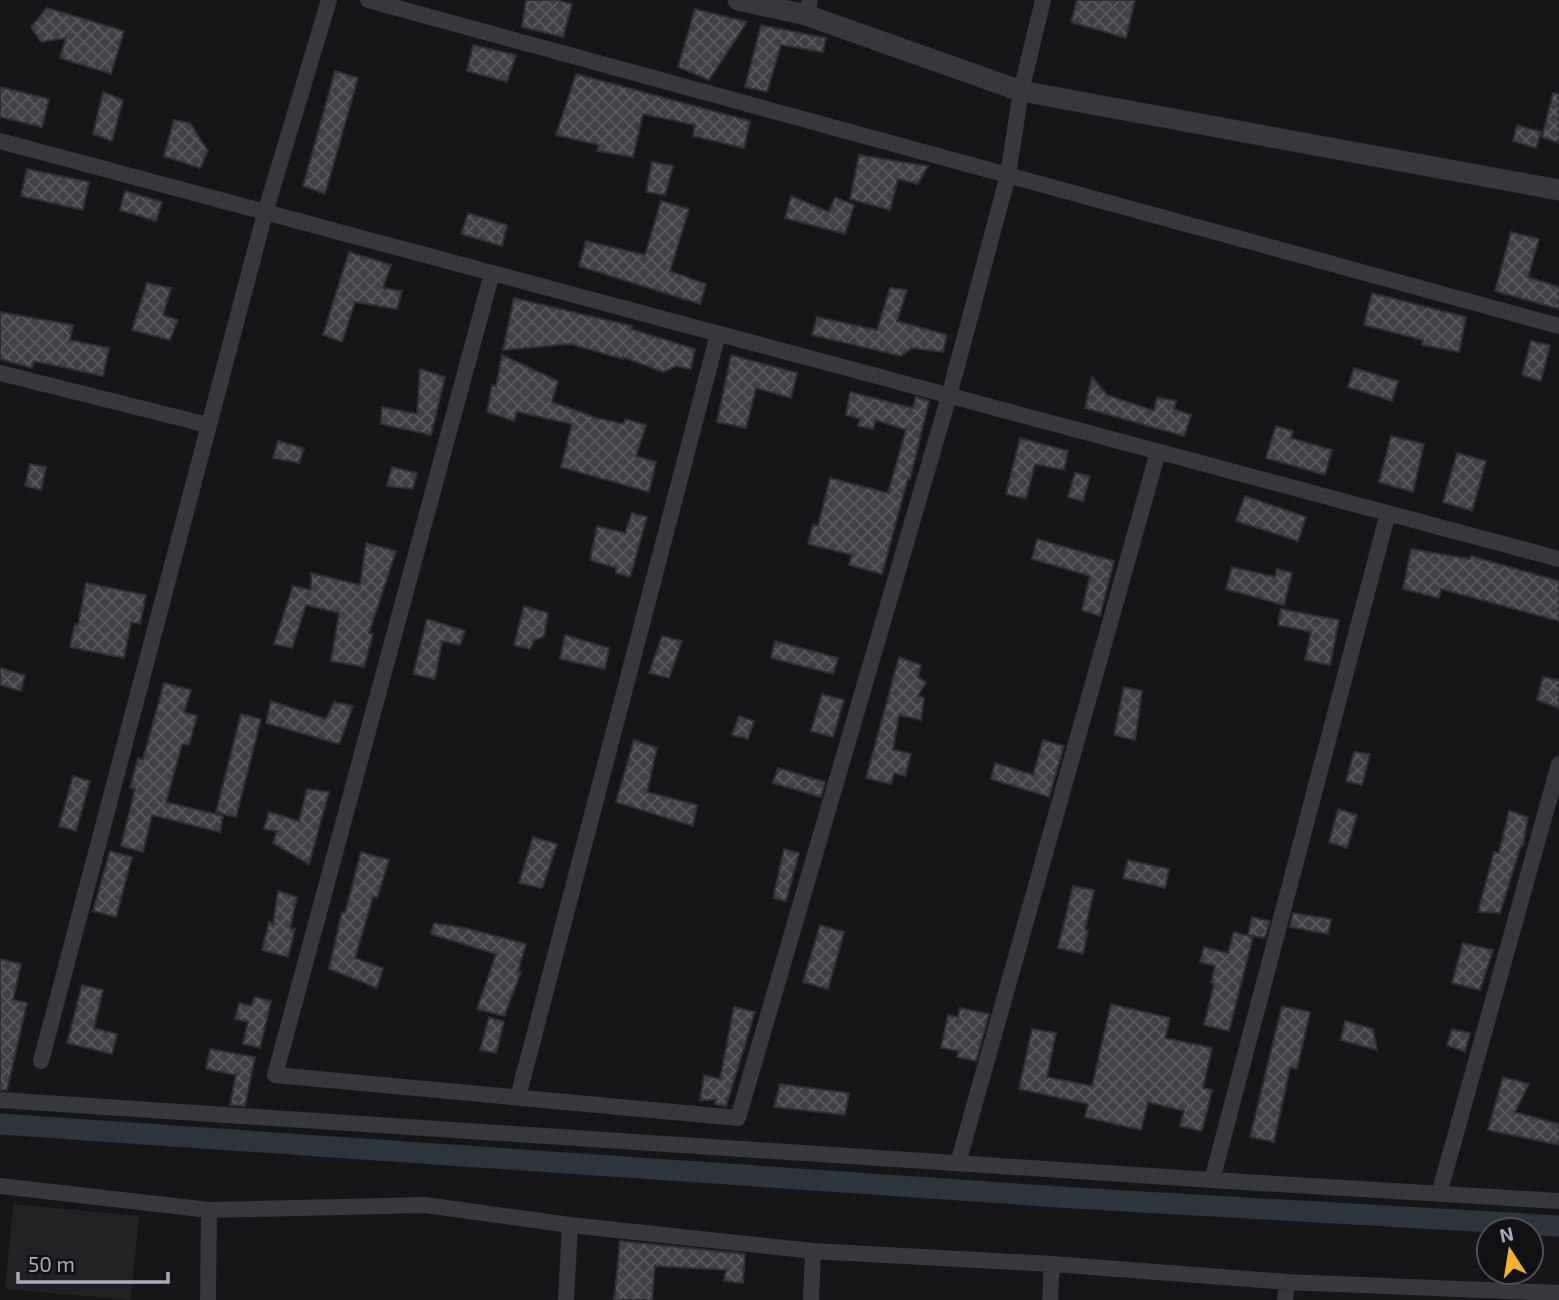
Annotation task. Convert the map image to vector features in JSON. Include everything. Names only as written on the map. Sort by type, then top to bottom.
[{"type":"street","points":[[41,1061],[265,213],[329,0]]},
{"type":"street","points":[[368,0],[1559,326]]},
{"type":"street","points":[[738,0],[808,7],[1021,91],[1559,190]]},
{"type":"street","points":[[492,273],[275,1076],[738,1118],[949,396],[1008,175],[1021,91],[1043,0]]},
{"type":"street","points":[[0,141],[1559,559]]},
{"type":"street","points":[[518,1097],[718,334]]},
{"type":"street","points":[[0,373],[208,425]]},
{"type":"street","points":[[958,1163],[1158,452]]},
{"type":"street","points":[[1212,1180],[1388,513]]},
{"type":"street","points":[[1439,1194],[1559,764]]},
{"type":"street","points":[[0,1100],[1559,1201]]},
{"type":"street","points":[[0,1186],[209,1210],[425,1205],[570,1225],[813,1251],[1052,1264],[1515,1296],[1559,1293]]},
{"type":"street","points":[[208,1300],[209,1210]]},
{"type":"street","points":[[566,1300],[570,1225]]},
{"type":"street","points":[[811,1300],[813,1251]]},
{"type":"street","points":[[1050,1300],[1052,1264]]},
{"type":"street","points":[[1285,1300],[1287,1282]]},
{"type":"shaded area","points":[[13,1204],[139,1216],[131,1300],[5,1289]]},
{"type":"building","points":[[526,0],[557,0],[572,4],[563,37],[522,27]]},
{"type":"building","points":[[1077,0],[1135,0],[1126,38],[1071,22]]},
{"type":"building","points":[[47,8],[124,31],[111,74],[60,58],[66,38],[41,42],[31,27]]},
{"type":"building","points":[[695,9],[747,22],[709,80],[678,67]]},
{"type":"building","points":[[761,25],[826,38],[823,52],[781,45],[767,92],[745,87]]},
{"type":"building","points":[[473,45],[516,55],[507,82],[467,71]]},
{"type":"building","points":[[335,71],[358,78],[325,194],[303,186]]},
{"type":"building","points":[[576,74],[750,121],[744,148],[693,136],[695,125],[643,114],[633,157],[597,151],[599,145],[556,135]]},
{"type":"building","points":[[0,87],[49,99],[42,127],[0,117]]},
{"type":"building","points":[[103,92],[123,100],[112,141],[93,134]]},
{"type":"building","points":[[1553,93],[1559,94],[1559,143],[1542,137]]},
{"type":"building","points":[[174,120],[190,123],[208,151],[200,168],[164,156]]},
{"type":"building","points":[[1517,125],[1541,132],[1536,148],[1513,141]]},
{"type":"building","points":[[859,155],[928,166],[918,184],[898,179],[890,210],[850,199]]},
{"type":"building","points":[[652,162],[673,166],[665,195],[646,192]]},
{"type":"building","points":[[27,169],[89,182],[83,210],[21,196]]},
{"type":"building","points":[[125,191],[162,202],[156,221],[120,210]]},
{"type":"building","points":[[791,196],[829,212],[835,197],[854,205],[845,234],[785,218]]},
{"type":"building","points":[[661,201],[689,209],[670,271],[706,284],[700,304],[579,266],[586,241],[645,255]]},
{"type":"building","points":[[468,213],[507,225],[502,246],[461,234]]},
{"type":"building","points":[[1511,232],[1539,239],[1528,277],[1559,287],[1559,309],[1495,291]]},
{"type":"building","points":[[349,252],[391,265],[383,288],[402,291],[397,309],[355,302],[342,342],[323,335]]},
{"type":"building","points":[[147,283],[171,288],[163,315],[178,320],[170,340],[132,330]]},
{"type":"building","points":[[890,288],[907,290],[897,321],[947,335],[943,352],[912,348],[901,356],[812,335],[817,317],[877,330]]},
{"type":"building","points":[[1372,293],[1466,317],[1459,352],[1422,345],[1423,340],[1364,325]]},
{"type":"building","points":[[514,298],[632,326],[631,329],[695,349],[691,369],[676,366],[663,372],[623,357],[570,344],[503,350]]},
{"type":"building","points":[[0,312],[73,325],[70,340],[109,348],[103,376],[34,361],[32,368],[0,359]]},
{"type":"building","points":[[1531,341],[1550,345],[1541,381],[1522,375]]},
{"type":"building","points":[[502,355],[558,381],[552,402],[597,418],[624,424],[625,419],[646,425],[636,456],[656,462],[649,492],[561,467],[572,424],[517,412],[514,421],[487,412]]},
{"type":"building","points":[[731,355],[797,373],[791,398],[756,388],[746,428],[717,422]]},
{"type":"building","points":[[1354,368],[1398,381],[1392,401],[1348,387]]},
{"type":"building","points":[[420,369],[445,377],[431,435],[381,424],[382,407],[417,414]]},
{"type":"building","points":[[1092,377],[1107,395],[1154,411],[1157,397],[1176,401],[1174,409],[1191,415],[1184,436],[1085,408]]},
{"type":"building","points":[[850,392],[913,408],[916,397],[929,401],[910,479],[908,478],[882,574],[849,565],[852,555],[808,544],[813,524],[818,526],[830,478],[888,493],[906,430],[876,420],[873,429],[858,426],[860,419],[846,415]]},
{"type":"building","points":[[1276,426],[1293,431],[1291,438],[1332,450],[1325,475],[1266,458]]},
{"type":"building","points":[[1391,436],[1424,444],[1413,492],[1379,482]]},
{"type":"building","points":[[1020,438],[1068,451],[1064,470],[1035,464],[1026,499],[1006,494]]},
{"type":"building","points":[[278,441],[304,448],[299,463],[273,458]]},
{"type":"building","points":[[1457,453],[1486,461],[1472,511],[1443,502]]},
{"type":"building","points":[[30,464],[46,467],[41,490],[25,486]]},
{"type":"building","points":[[392,467],[417,473],[413,489],[387,486]]},
{"type":"building","points":[[1075,473],[1090,476],[1083,501],[1068,497]]},
{"type":"building","points":[[1245,496],[1306,517],[1298,541],[1236,521]]},
{"type":"building","points":[[632,513],[647,517],[630,577],[616,573],[616,568],[590,560],[597,526],[625,533]]},
{"type":"building","points":[[1037,539],[1114,561],[1100,616],[1082,610],[1090,576],[1032,559]]},
{"type":"building","points":[[366,543],[396,551],[369,633],[373,634],[364,667],[331,661],[339,613],[306,605],[292,648],[274,644],[293,586],[311,590],[311,573],[360,585]]},
{"type":"building","points":[[1411,549],[1470,559],[1471,556],[1559,581],[1559,621],[1441,589],[1439,598],[1403,589]]},
{"type":"building","points":[[1232,567],[1275,577],[1277,569],[1292,573],[1284,605],[1226,589]]},
{"type":"building","points":[[86,583],[146,595],[140,624],[131,622],[124,658],[70,647],[75,624],[78,625]]},
{"type":"building","points":[[524,606],[548,613],[544,637],[534,640],[530,649],[514,645]]},
{"type":"building","points":[[1281,609],[1339,620],[1330,665],[1305,660],[1311,632],[1278,625]]},
{"type":"building","points":[[427,619],[465,631],[460,645],[442,641],[435,679],[413,674]]},
{"type":"building","points":[[565,635],[609,648],[605,669],[560,659]]},
{"type":"building","points":[[662,636],[682,641],[669,678],[649,673]]},
{"type":"building","points":[[775,641],[838,658],[833,674],[771,658]]},
{"type":"building","points":[[899,657],[921,665],[918,677],[926,682],[918,696],[924,698],[921,720],[899,715],[893,749],[911,754],[905,776],[894,773],[891,784],[866,778]]},
{"type":"building","points":[[0,668],[25,675],[21,691],[0,685]]},
{"type":"building","points":[[1543,677],[1559,680],[1559,708],[1537,700]]},
{"type":"building","points":[[164,683],[191,690],[184,712],[197,716],[189,745],[182,744],[166,802],[223,816],[220,832],[152,815],[143,852],[121,846],[135,789],[130,788],[138,758],[143,759]]},
{"type":"building","points":[[1124,687],[1142,691],[1135,740],[1114,735]]},
{"type":"building","points":[[822,694],[844,700],[833,737],[811,731]]},
{"type":"building","points":[[271,701],[326,719],[334,702],[353,706],[339,744],[266,723]]},
{"type":"building","points":[[241,714],[261,719],[236,817],[216,812]]},
{"type":"building","points":[[739,716],[754,721],[748,739],[732,735]]},
{"type":"building","points":[[634,740],[657,748],[647,792],[697,805],[693,826],[616,802]]},
{"type":"building","points":[[1043,740],[1064,746],[1049,797],[991,779],[995,763],[1033,775]]},
{"type":"building","points":[[1354,752],[1370,754],[1362,785],[1346,781]]},
{"type":"building","points":[[778,768],[825,782],[821,797],[773,783]]},
{"type":"building","points":[[73,776],[90,781],[76,831],[59,826]]},
{"type":"building","points":[[307,789],[329,792],[309,864],[273,843],[277,831],[264,829],[269,812],[299,821]]},
{"type":"building","points":[[1338,809],[1357,815],[1347,848],[1329,842]]},
{"type":"building","points":[[1509,811],[1528,817],[1523,845],[1500,913],[1478,912],[1494,852],[1499,853]]},
{"type":"building","points":[[533,837],[557,844],[542,888],[519,883]]},
{"type":"building","points":[[784,849],[799,853],[786,901],[773,898]]},
{"type":"building","points":[[110,851],[132,857],[116,917],[93,911]]},
{"type":"building","points":[[361,852],[389,860],[377,898],[373,897],[355,958],[383,968],[377,988],[329,969],[342,912],[345,913]]},
{"type":"building","points":[[1128,860],[1169,869],[1165,888],[1123,878]]},
{"type":"building","points":[[1073,886],[1094,890],[1083,954],[1058,948]]},
{"type":"building","points":[[278,891],[297,897],[290,928],[295,929],[288,957],[262,950],[269,922],[273,924]]},
{"type":"building","points":[[1293,913],[1331,919],[1328,934],[1290,927]]},
{"type":"building","points":[[1252,917],[1270,921],[1265,938],[1248,935]]},
{"type":"building","points":[[434,923],[526,944],[518,971],[521,972],[504,1016],[477,1009],[496,954],[431,934]]},
{"type":"building","points":[[820,925],[844,932],[828,989],[803,982]]},
{"type":"building","points":[[1234,932],[1253,937],[1229,1031],[1204,1025],[1214,984],[1211,983],[1215,966],[1200,962],[1204,947],[1228,953]]},
{"type":"building","points":[[1463,943],[1493,950],[1480,990],[1452,983]]},
{"type":"building","points":[[0,959],[21,964],[13,1000],[27,1003],[7,1090],[0,1090]]},
{"type":"building","points":[[82,985],[103,990],[94,1028],[117,1034],[112,1054],[67,1043]]},
{"type":"building","points":[[254,997],[271,1001],[260,1048],[243,1044],[248,1022],[235,1019],[239,1003],[252,1006]]},
{"type":"building","points":[[1111,1004],[1170,1018],[1165,1038],[1212,1048],[1203,1088],[1212,1090],[1202,1131],[1180,1126],[1184,1111],[1148,1102],[1141,1130],[1085,1117],[1088,1104],[1019,1089],[1032,1029],[1056,1033],[1047,1077],[1092,1086]]},
{"type":"building","points":[[1282,1006],[1310,1012],[1297,1069],[1290,1067],[1274,1142],[1250,1137]]},
{"type":"building","points":[[734,1007],[755,1012],[726,1106],[715,1104],[716,1100],[700,1100],[704,1075],[720,1079]]},
{"type":"building","points":[[960,1008],[989,1014],[976,1061],[957,1057],[959,1051],[941,1048],[948,1015],[958,1017]]},
{"type":"building","points":[[489,1017],[504,1022],[496,1053],[480,1050]]},
{"type":"building","points":[[1345,1021],[1373,1029],[1377,1050],[1341,1040]]},
{"type":"building","points":[[1452,1029],[1470,1033],[1465,1052],[1447,1045]]},
{"type":"building","points":[[210,1049],[255,1057],[245,1106],[230,1105],[236,1075],[206,1069]]},
{"type":"building","points":[[1503,1077],[1529,1084],[1515,1112],[1559,1124],[1559,1145],[1488,1130]]},
{"type":"building","points":[[780,1084],[849,1093],[845,1115],[774,1107]]},
{"type":"building","points":[[620,1241],[745,1254],[743,1283],[724,1281],[726,1270],[655,1266],[652,1300],[614,1300]]},
{"type":"waterway","points":[[0,1124],[1075,1198],[1559,1226]]}]
